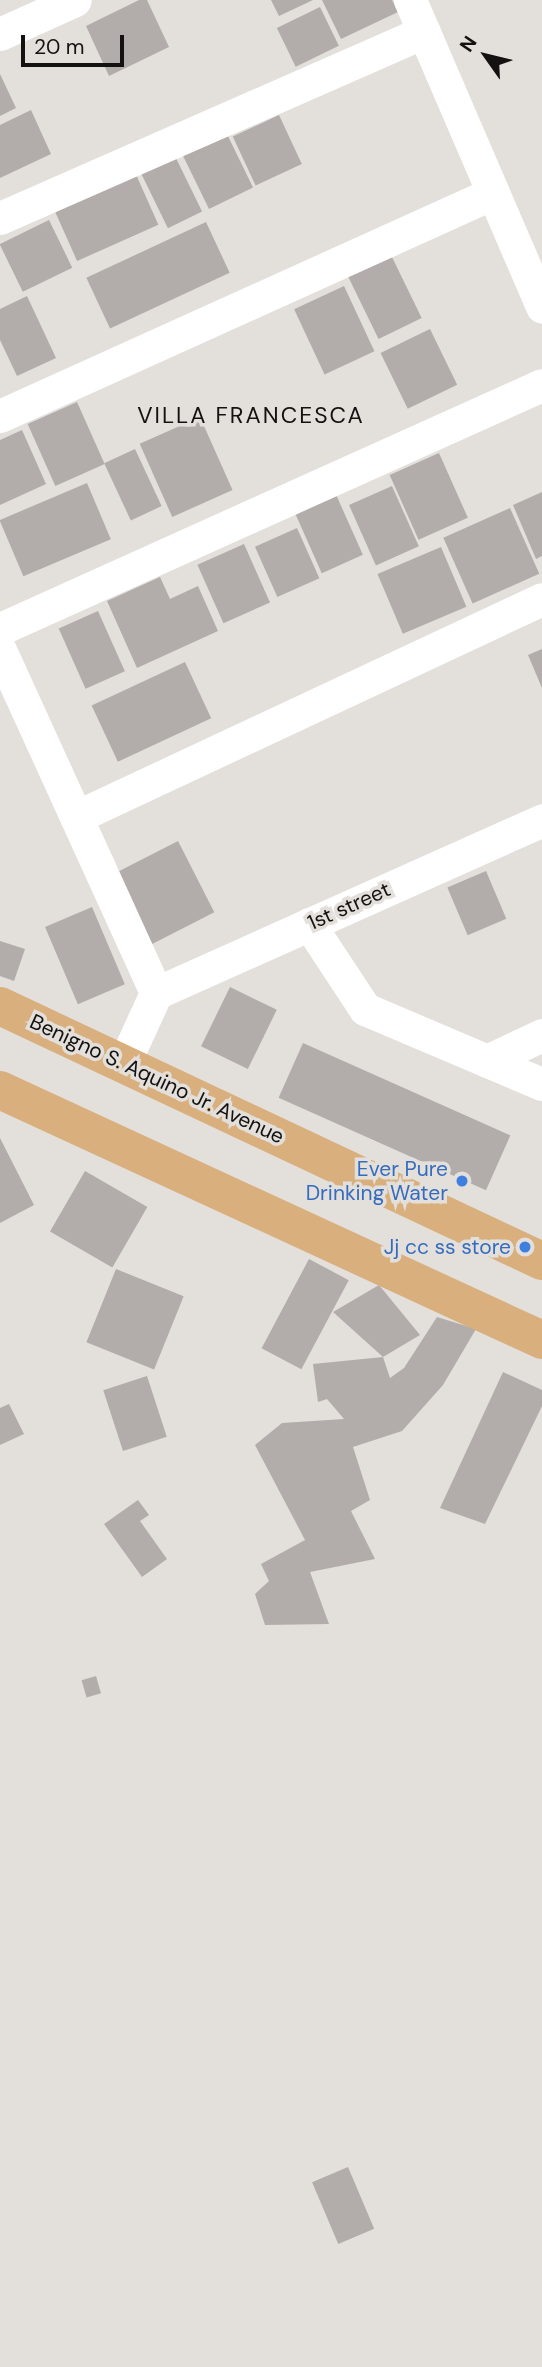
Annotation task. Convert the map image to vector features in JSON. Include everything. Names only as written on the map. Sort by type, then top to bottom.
[{"type":"main road","name":"Benigno S. Aquino Jr. Avenue","points":[[0,1006],[542,1261]]},
{"type":"main road","points":[[0,1090],[542,1340]]},
{"type":"street","points":[[0,34],[75,0]]},
{"type":"street","points":[[410,0],[542,307]]},
{"type":"street","points":[[0,218],[424,32]]},
{"type":"street","points":[[0,416],[493,193]]},
{"type":"street","points":[[0,629],[542,385]]},
{"type":"street","points":[[76,817],[542,599]]},
{"type":"street","points":[[0,650],[156,993],[124,1063]]},
{"type":"street","name":"1st street","points":[[156,993],[542,820]]},
{"type":"street","points":[[309,924],[365,1009],[542,1084]]},
{"type":"street","points":[[488,1061],[542,1035]]},
{"type":"building","points":[[139,0],[147,0],[169,47],[109,76],[86,26]]},
{"type":"building","points":[[271,0],[313,0],[279,16]]},
{"type":"building","points":[[322,0],[392,0],[398,12],[341,39]]},
{"type":"building","points":[[320,7],[339,46],[296,67],[277,28]]},
{"type":"building","points":[[0,74],[16,108],[0,116]]},
{"type":"building","points":[[31,110],[51,154],[0,178],[0,125]]},
{"type":"building","points":[[279,115],[302,164],[256,185],[233,137]]},
{"type":"building","points":[[225,130],[253,188],[209,209],[181,151]]},
{"type":"building","points":[[174,154],[202,212],[168,228],[140,171]]},
{"type":"building","points":[[134,170],[158,225],[77,261],[53,206]]},
{"type":"building","points":[[49,220],[72,268],[23,292],[0,244]]},
{"type":"building","points":[[206,222],[230,273],[110,329],[86,278]]},
{"type":"building","points":[[391,255],[422,318],[379,339],[348,276]]},
{"type":"building","points":[[344,286],[374,351],[325,374],[294,309]]},
{"type":"building","points":[[27,296],[56,358],[17,376],[0,340],[0,309]]},
{"type":"building","points":[[430,329],[457,385],[408,409],[381,353]]},
{"type":"building","points":[[77,402],[105,464],[55,486],[28,424]]},
{"type":"building","points":[[200,417],[233,490],[172,517],[140,444]]},
{"type":"building","points":[[22,430],[46,484],[0,505],[0,440]]},
{"type":"building","points":[[135,449],[162,506],[131,520],[104,463]]},
{"type":"building","points":[[439,453],[468,518],[419,540],[390,475]]},
{"type":"building","points":[[87,483],[111,539],[23,576],[0,520]]},
{"type":"building","points":[[392,486],[419,546],[376,565],[349,505]]},
{"type":"building","points":[[334,490],[363,555],[322,573],[293,508]]},
{"type":"building","points":[[542,492],[542,556],[536,559],[513,505]]},
{"type":"building","points":[[510,508],[539,574],[473,603],[443,538]]},
{"type":"building","points":[[297,528],[319,578],[277,597],[255,547]]},
{"type":"building","points":[[244,544],[270,602],[223,623],[197,565]]},
{"type":"building","points":[[441,547],[466,607],[403,634],[377,574]]},
{"type":"building","points":[[160,577],[170,599],[198,586],[218,631],[137,668],[107,601]]},
{"type":"building","points":[[98,611],[125,671],[86,689],[59,628]]},
{"type":"building","points":[[542,649],[542,688],[528,655]]},
{"type":"building","points":[[185,662],[211,718],[118,762],[92,706]]},
{"type":"building","points":[[178,841],[214,912],[149,945],[113,874]]},
{"type":"building","points":[[486,871],[506,919],[468,935],[447,887]]},
{"type":"building","points":[[92,907],[125,984],[78,1004],[45,927]]},
{"type":"building","points":[[0,941],[25,949],[14,981],[0,976]]},
{"type":"building","points":[[230,987],[277,1010],[248,1069],[201,1046]]},
{"type":"building","points":[[303,1043],[510,1135],[486,1190],[279,1098]]},
{"type":"building","points":[[0,1138],[34,1205],[0,1223]]},
{"type":"building","points":[[85,1171],[147,1207],[112,1268],[50,1232]]},
{"type":"building","points":[[309,1259],[349,1280],[301,1369],[262,1348]]},
{"type":"building","points":[[116,1269],[184,1296],[154,1370],[86,1342]]},
{"type":"building","points":[[379,1285],[420,1335],[383,1357],[333,1312]]},
{"type":"building","points":[[437,1317],[476,1329],[443,1385],[402,1431],[353,1447],[370,1500],[351,1511],[375,1559],[310,1572],[329,1624],[265,1625],[255,1594],[269,1581],[261,1564],[305,1540],[255,1445],[282,1423],[344,1419],[327,1399],[318,1402],[313,1364],[383,1357],[390,1378],[404,1368]]},
{"type":"building","points":[[503,1372],[542,1390],[542,1406],[485,1524],[440,1508]]},
{"type":"building","points":[[147,1376],[167,1437],[123,1451],[103,1390]]},
{"type":"building","points":[[9,1404],[24,1434],[0,1445],[0,1408]]},
{"type":"building","points":[[138,1500],[149,1515],[140,1521],[167,1559],[142,1577],[104,1524]]},
{"type":"building","points":[[96,1676],[101,1693],[87,1697],[82,1680]]},
{"type":"building","points":[[348,2167],[374,2229],[338,2244],[312,2182]]},
{"type":"place","name":"Ever Pure Drinking Water","points":[[462,1181]]},
{"type":"place","name":"Jj cc ss store","points":[[525,1247]]},
{"type":"district","name":"VILLA FRANCESCA","points":[[251,415]]}]
